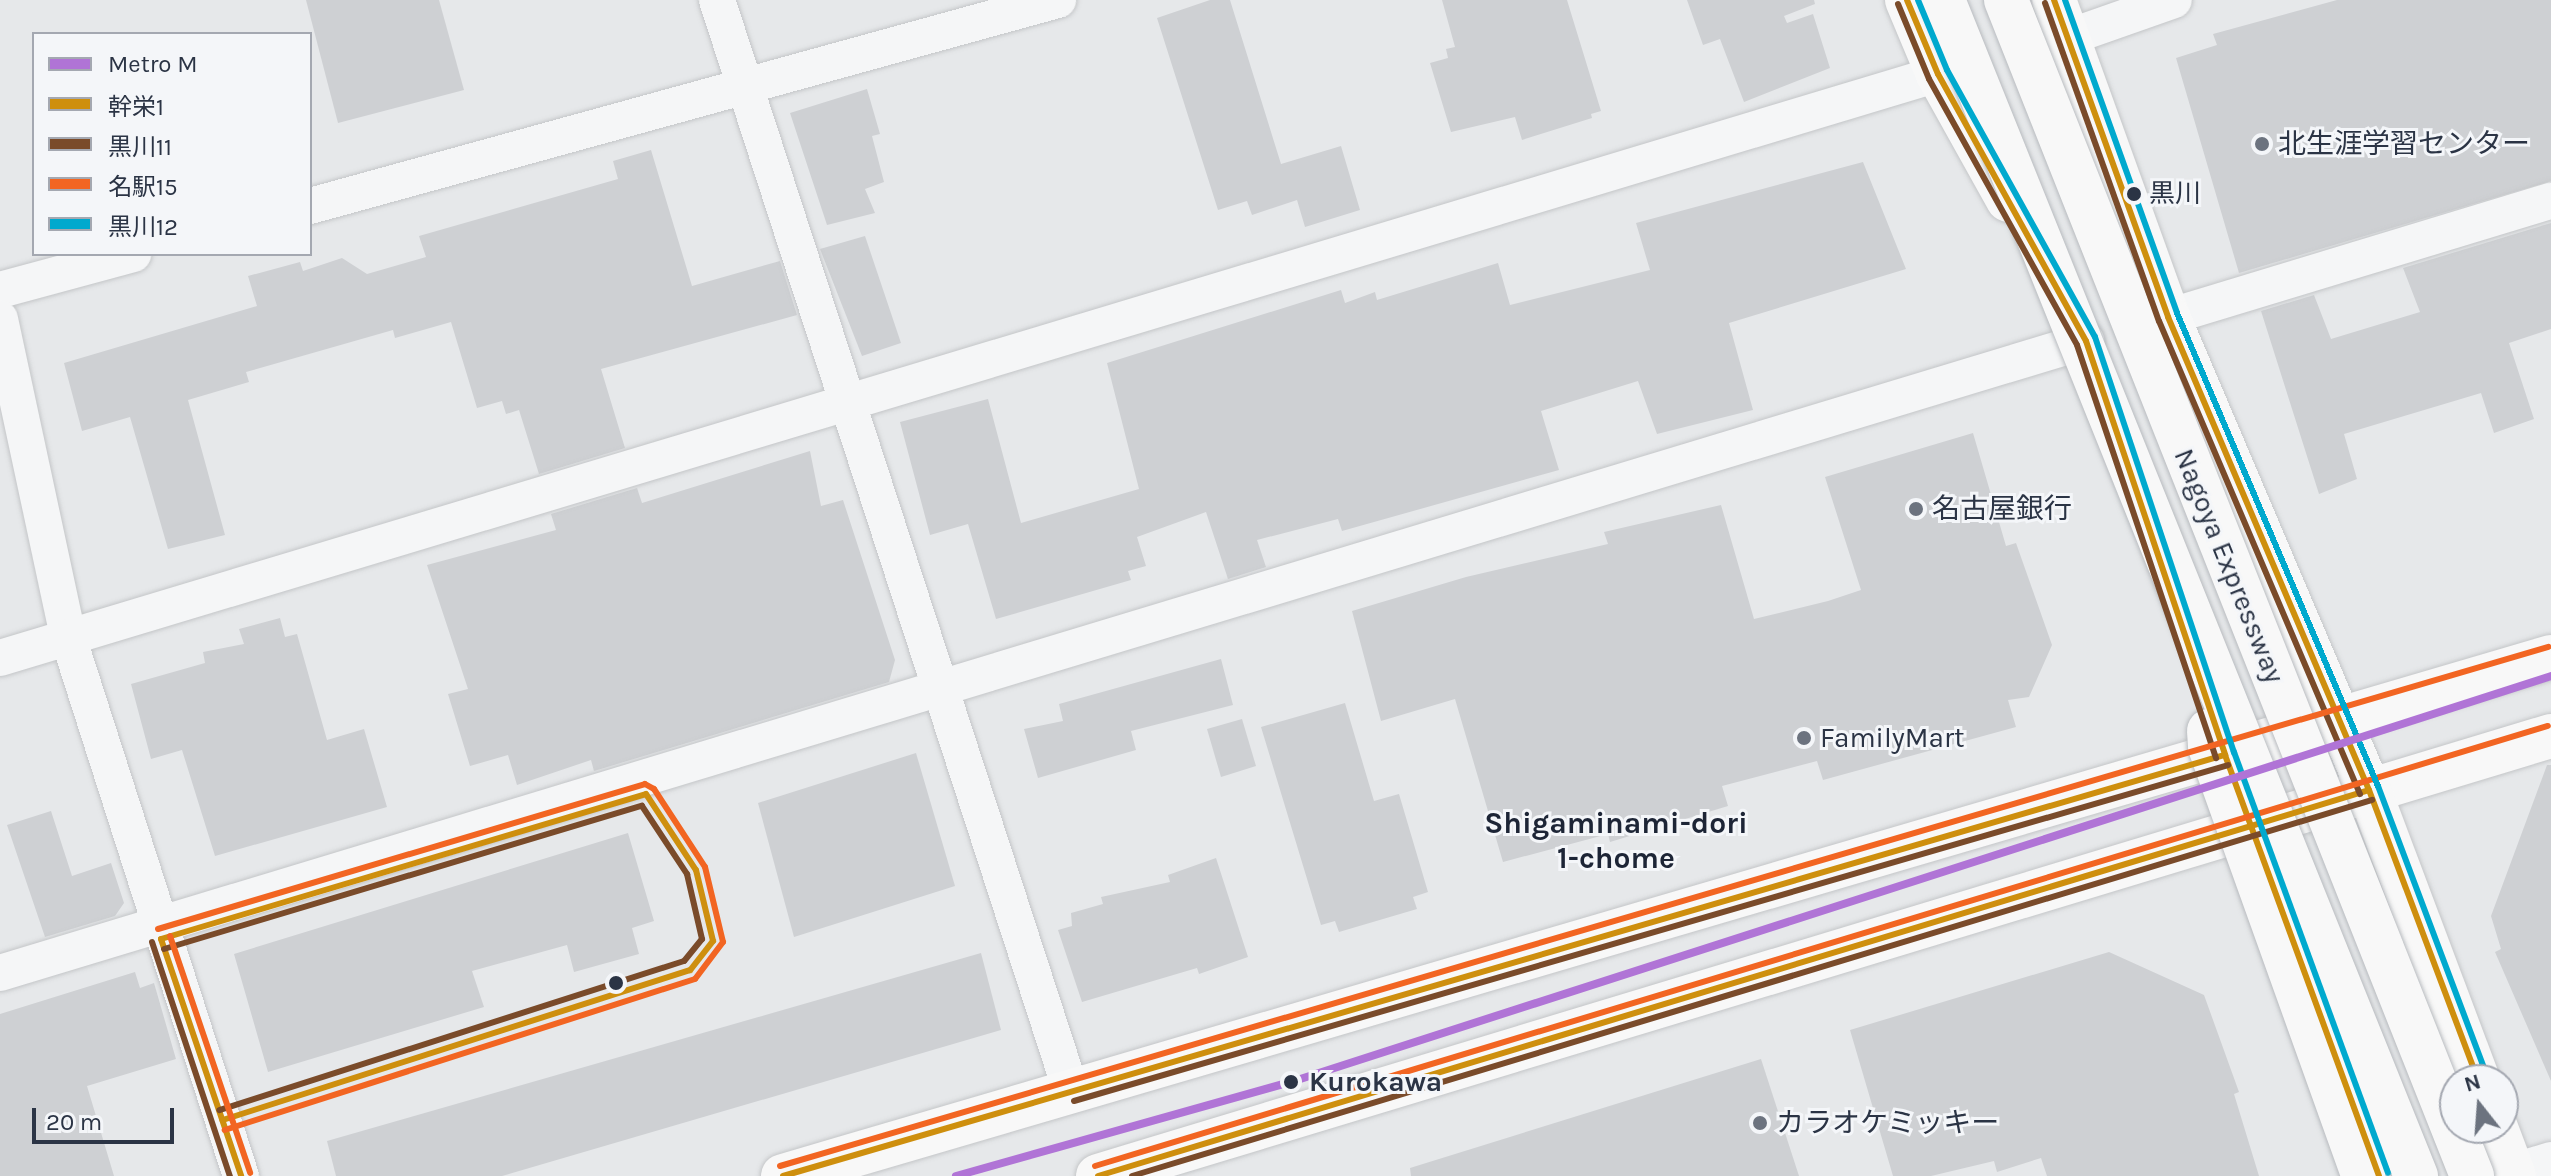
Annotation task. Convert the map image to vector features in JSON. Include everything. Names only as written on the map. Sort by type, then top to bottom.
[{"type":"main road","points":[[1907,0],[1938,74],[2086,341],[2225,755],[2379,1176]]},
{"type":"main road","name":"Nagoya Expressway","points":[[1943,0],[2206,661],[2416,1176]]},
{"type":"main road","name":"Nagoya Expressway","points":[[2006,0],[2243,602],[2512,1171]]},
{"type":"main road","points":[[2062,18],[2168,317],[2341,721],[2472,1064]]},
{"type":"main road","points":[[2243,602],[2236,667],[2407,1176]]},
{"type":"main road","points":[[783,1176],[2551,657]]},
{"type":"main road","points":[[2206,661],[2210,747],[2364,1176]]},
{"type":"main road","points":[[1098,1176],[2551,736]]},
{"type":"main road","points":[[2502,1144],[2512,1171]]},
{"type":"street","points":[[717,0],[851,403],[1071,1091]]},
{"type":"street","points":[[312,205],[1058,0]]},
{"type":"street","points":[[2062,18],[2174,0]]},
{"type":"street","points":[[0,658],[1938,74]]},
{"type":"street","points":[[2168,317],[2551,201]]},
{"type":"street","points":[[0,290],[126,256]]},
{"type":"street","points":[[0,319],[68,637],[156,923],[241,1176]]},
{"type":"street","points":[[0,973],[156,923],[2086,341]]},
{"type":"building","points":[[306,0],[439,0],[464,90],[338,123]]},
{"type":"building","points":[[1210,0],[1230,0],[1281,164],[1341,146],[1360,210],[1305,227],[1297,200],[1252,215],[1247,201],[1218,210],[1157,18]]},
{"type":"building","points":[[1442,0],[1567,0],[1601,111],[1591,114],[1592,118],[1522,140],[1515,117],[1451,132],[1430,63],[1448,58],[1446,49],[1455,47]]},
{"type":"building","points":[[1687,0],[1814,0],[1815,4],[1784,16],[1787,23],[1813,14],[1830,68],[1744,102],[1720,39],[1703,45]]},
{"type":"building","points":[[2337,0],[2551,0],[2551,181],[2239,273],[2176,58],[2217,45],[2213,34]]},
{"type":"building","points":[[867,89],[880,134],[872,136],[884,182],[865,189],[875,213],[827,225],[790,113]]},
{"type":"building","points":[[651,150],[692,286],[780,261],[797,315],[601,369],[625,448],[539,474],[519,410],[506,414],[502,401],[477,408],[451,322],[395,338],[393,330],[246,372],[249,382],[188,400],[225,535],[168,549],[130,417],[82,431],[64,363],[257,306],[248,276],[300,262],[303,271],[342,258],[367,274],[426,257],[419,236],[618,179],[613,161]]},
{"type":"building","points":[[1863,162],[1906,269],[1729,323],[1753,410],[1657,434],[1638,381],[1541,411],[1559,470],[1342,531],[1338,519],[1257,540],[1266,567],[1228,579],[1206,512],[1137,537],[1146,566],[1128,571],[1131,580],[996,619],[968,524],[930,535],[900,422],[988,399],[1021,523],[1139,489],[1107,363],[1341,290],[1345,303],[1375,292],[1377,300],[1498,263],[1510,305],[1650,270],[1636,223]]},
{"type":"building","points":[[2551,223],[2551,329],[2509,343],[2534,419],[2494,433],[2481,393],[2344,434],[2357,479],[2319,494],[2261,311],[2314,295],[2331,339],[2420,312],[2403,268]]},
{"type":"building","points":[[865,236],[901,343],[862,356],[820,249]]},
{"type":"building","points":[[1973,433],[2006,546],[2016,543],[2052,645],[2029,697],[2008,700],[2016,727],[1823,780],[1817,761],[1722,786],[1728,806],[1610,842],[1608,834],[1503,862],[1455,699],[1381,721],[1352,611],[1466,577],[1608,544],[1604,532],[1721,505],[1754,619],[1828,601],[1861,590],[1825,477]]},
{"type":"building","points":[[810,451],[821,506],[843,500],[895,660],[889,682],[594,771],[591,760],[517,785],[508,755],[470,766],[448,694],[468,689],[427,565],[556,530],[551,514],[637,488],[642,503]]},
{"type":"building","points":[[280,618],[285,637],[297,634],[327,740],[364,729],[387,807],[215,856],[182,750],[151,759],[131,684],[205,663],[203,652],[244,644],[239,629]]},
{"type":"building","points":[[1221,659],[1233,705],[1131,731],[1136,750],[1038,778],[1024,729],[1063,721],[1059,704]]},
{"type":"building","points":[[1345,703],[1374,801],[1399,794],[1428,892],[1413,897],[1417,909],[1339,932],[1335,921],[1321,925],[1261,727]]},
{"type":"building","points":[[1242,719],[1256,766],[1221,777],[1207,729]]},
{"type":"building","points":[[916,753],[955,886],[794,937],[758,803]]},
{"type":"building","points":[[2547,765],[2551,765],[2551,1081],[2495,952],[2501,949],[2491,916]]},
{"type":"building","points":[[51,811],[72,876],[111,863],[124,903],[115,916],[45,937],[7,825]]},
{"type":"building","points":[[628,833],[654,921],[632,928],[639,954],[574,972],[567,945],[472,971],[484,1007],[268,1072],[234,954]]},
{"type":"building","points":[[1216,858],[1248,957],[1199,974],[1197,968],[1082,1002],[1058,930],[1072,926],[1071,913],[1103,904],[1101,897],[1170,882],[1168,875]]},
{"type":"building","points":[[2109,952],[2204,995],[2239,1092],[2234,1094],[2259,1176],[2047,1176],[2041,1158],[1997,1172],[1994,1161],[1931,1176],[1893,1176],[1850,1030]]},
{"type":"building","points":[[981,953],[1001,1030],[502,1176],[336,1176],[327,1141]]},
{"type":"building","points":[[135,972],[140,988],[154,983],[176,1059],[87,1086],[114,1176],[0,1176],[0,1014]]},
{"type":"building","points":[[1761,1059],[1799,1176],[1411,1176],[1410,1168]]},
{"type":"metro line","name":"M","points":[[956,1176],[1291,1082],[2551,676]]},
{"type":"transit line","name":"幹栄1","points":[[1907,0],[1938,74],[2086,341],[2225,755],[2379,1176]]},
{"type":"transit line","name":"黒川12","points":[[1918,0],[1947,70],[2095,337],[2234,752],[2388,1173]]},
{"type":"transit line","name":"幹栄1","points":[[2054,0],[2168,317],[2369,790],[2472,1064]]},
{"type":"transit line","name":"黒川12","points":[[2065,0],[2177,313],[2378,786],[2482,1064]]},
{"type":"transit line","name":"黒川11","points":[[2045,3],[2159,321],[2360,794]]},
{"type":"transit line","name":"黒川11","points":[[1898,4],[1929,79],[2077,345],[2216,758]]},
{"type":"transit line","name":"名駅15","points":[[780,1166],[2548,647]]},
{"type":"transit line","name":"名駅15","points":[[1095,1166],[2548,726]]},
{"type":"transit line","name":"幹栄1","points":[[783,1176],[2225,755]]},
{"type":"transit line","name":"黒川11","points":[[1074,1101],[2228,765]]},
{"type":"transit line","name":"名駅15","points":[[158,929],[645,784],[654,789],[705,867],[723,942],[695,979],[225,1130]]},
{"type":"transit line","name":"幹栄1","points":[[1098,1176],[2369,790]]},
{"type":"transit line","name":"幹栄1","points":[[161,939],[646,794],[696,870],[713,941],[690,970],[222,1120]]},
{"type":"transit line","name":"黒川11","points":[[1132,1176],[2372,800]]},
{"type":"transit line","name":"黒川11","points":[[164,949],[642,806],[687,874],[702,939],[684,961],[219,1110]]},
{"type":"transit line","name":"名駅15","points":[[170,936],[250,1173]]},
{"type":"transit line","name":"幹栄1","points":[[161,939],[241,1176]]},
{"type":"transit line","name":"黒川11","points":[[152,942],[230,1176]]},
{"type":"place","name":"北生涯学習センター","points":[[2262,144]]},
{"type":"place","name":"黒川","points":[[2134,194]]},
{"type":"place","name":"名古屋銀行","points":[[1916,509]]},
{"type":"place","name":"FamilyMart","points":[[1804,738]]},
{"type":"place","name":"Kurokawa","points":[[1291,1082]]},
{"type":"place","name":"カラオケミッキー","points":[[1760,1123]]},
{"type":"district","name":"Shigaminami-dori 1-chome","points":[[1616,840]]}]
